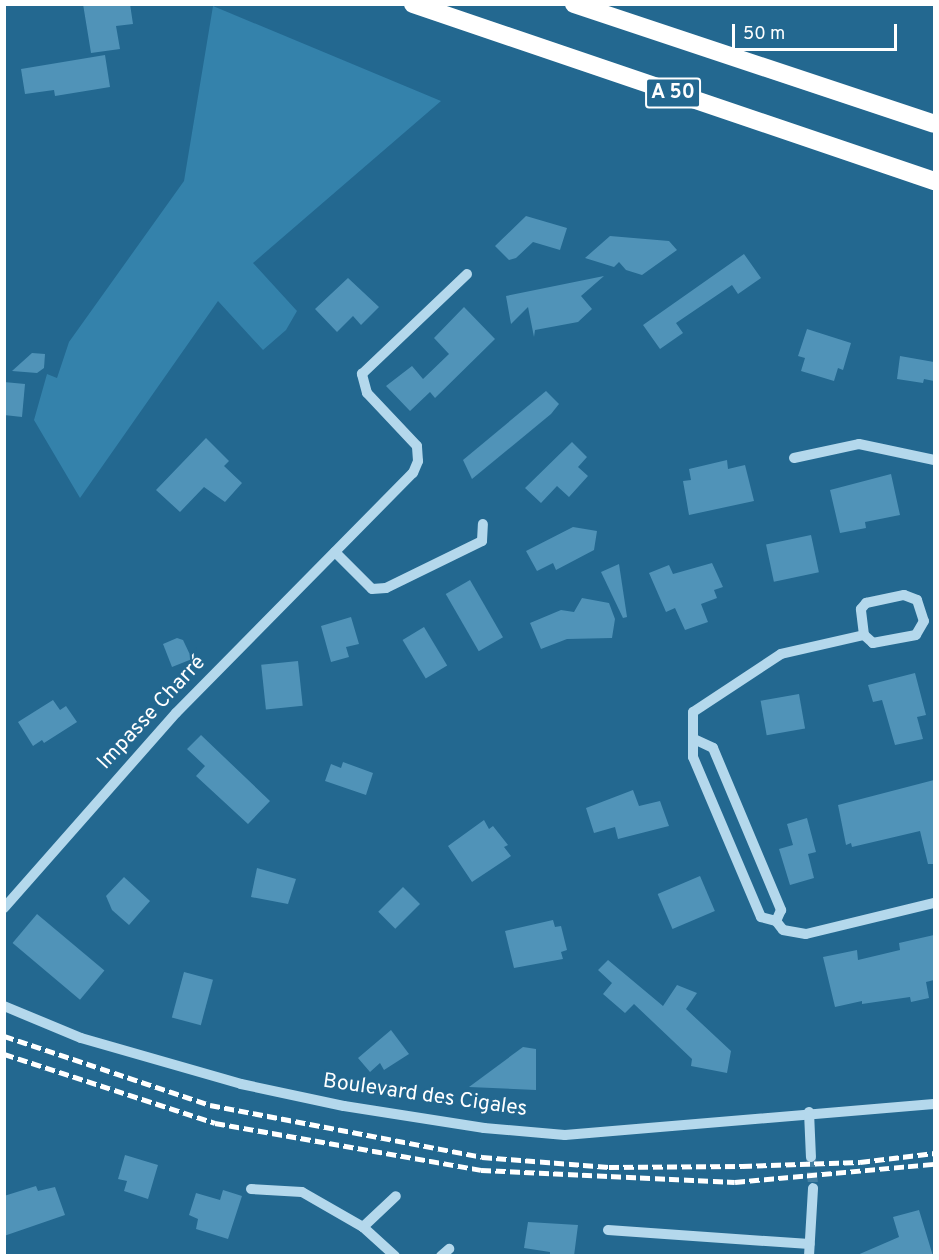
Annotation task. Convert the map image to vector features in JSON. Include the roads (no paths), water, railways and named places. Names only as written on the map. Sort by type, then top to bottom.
[{"type":"highway","name":"A 50","points":[[412,4],[934,181]]},
{"type":"highway","name":"A 50","points":[[574,4],[934,124]]},
{"type":"street","name":"Impasse Charré","points":[[4,908],[176,713],[413,474],[418,461],[417,446],[367,393],[362,374],[467,274]]},
{"type":"street","points":[[794,459],[859,444],[934,460]]},
{"type":"street","points":[[335,552],[372,589],[386,588],[483,540],[483,524]]},
{"type":"street","points":[[904,595],[917,600],[924,621],[916,635],[873,643],[864,635],[861,609],[866,603],[904,595]]},
{"type":"street","points":[[864,635],[781,654],[761,665],[693,712],[693,757],[761,917],[776,921],[783,930],[806,934],[934,903]]},
{"type":"street","points":[[694,740],[713,748],[781,910],[776,921]]},
{"type":"street","name":"Boulevard des Cigales","points":[[4,1006],[81,1038],[241,1084],[344,1106],[484,1128],[565,1135],[808,1112],[934,1104]]},
{"type":"street","points":[[808,1112],[811,1157]]},
{"type":"street","points":[[808,1256],[813,1188]]},
{"type":"street","points":[[251,1189],[302,1192],[363,1227],[395,1256]]},
{"type":"street","points":[[363,1227],[396,1196]]},
{"type":"street","points":[[608,1230],[810,1244]]},
{"type":"tunnel","points":[[811,1157],[813,1188]]},
{"type":"railway","points":[[4,1036],[210,1105],[482,1157],[609,1167],[742,1166],[860,1162],[934,1153]]},
{"type":"railway","points":[[4,1054],[215,1123],[481,1170],[735,1182],[934,1164]]}]
